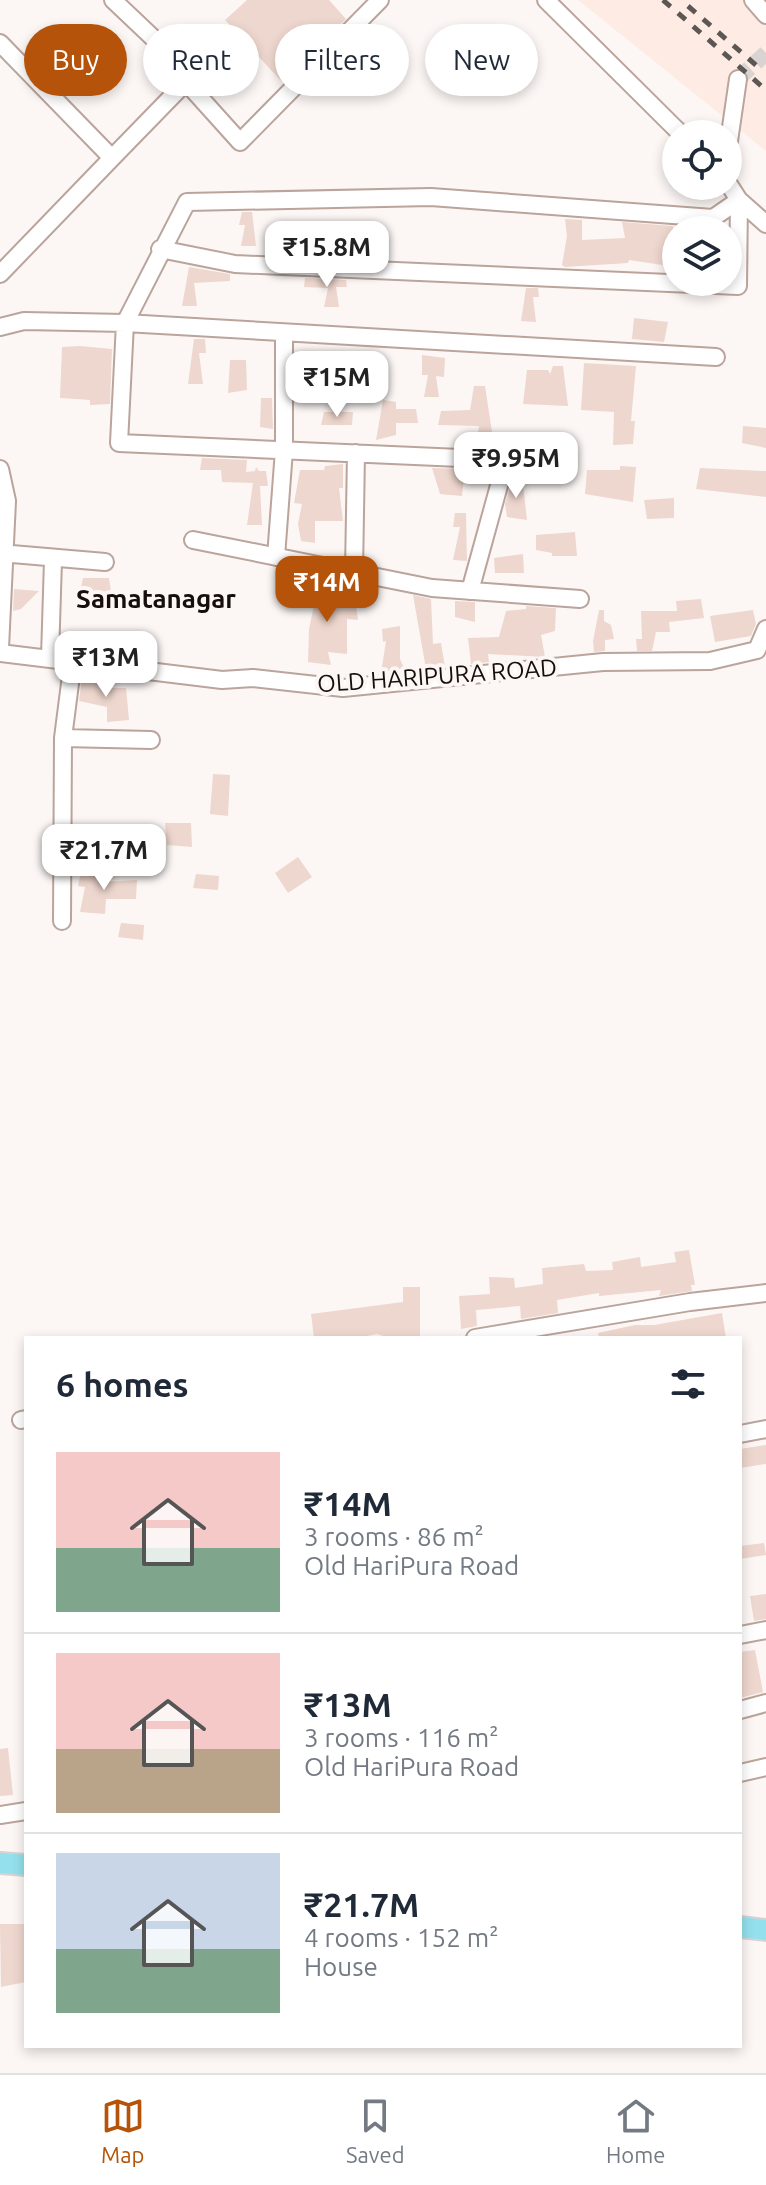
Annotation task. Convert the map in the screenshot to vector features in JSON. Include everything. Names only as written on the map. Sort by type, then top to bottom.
[{"type":"main road","points":[[0,1863],[24,1865]]},
{"type":"main road","points":[[742,1927],[766,1930]]},
{"type":"street","points":[[113,0],[143,28]]},
{"type":"street","points":[[199,96],[240,142],[380,0]]},
{"type":"street","points":[[546,0],[667,120]]},
{"type":"street","points":[[753,0],[766,15]]},
{"type":"street","points":[[0,43],[112,158]]},
{"type":"street","points":[[732,120],[738,79]]},
{"type":"street","points":[[0,274],[172,96]]},
{"type":"street","points":[[470,591],[506,460],[119,443],[125,323],[160,249],[187,202],[431,197],[713,218],[739,200]]},
{"type":"street","points":[[739,200],[766,224]]},
{"type":"street","points":[[160,249],[235,264],[738,286],[739,200]]},
{"type":"street","points":[[0,327],[24,321],[125,323],[284,335],[716,357]]},
{"type":"street","points":[[276,557],[284,450],[284,335]]},
{"type":"street","points":[[354,572],[356,453]]},
{"type":"street","points":[[0,469],[7,501],[2,553],[0,650]]},
{"type":"street","points":[[193,540],[432,588],[580,599]]},
{"type":"street","points":[[2,553],[53,560],[105,562]]},
{"type":"street","points":[[50,657],[53,560]]},
{"type":"street","name":"OLD HARIPURA ROAD","points":[[0,650],[222,680],[253,678],[343,688],[603,662],[710,661],[757,650],[766,629]]},
{"type":"street","points":[[62,921],[63,738],[73,660]]},
{"type":"street","points":[[63,738],[151,740]]},
{"type":"street","points":[[487,1336],[690,1302],[766,1293]]},
{"type":"street","points":[[742,1434],[766,1429]]},
{"type":"street","points":[[742,1635],[766,1630]]},
{"type":"street","points":[[742,1709],[766,1703]]},
{"type":"street","points":[[742,1773],[766,1767]]},
{"type":"street","points":[[0,1815],[24,1811]]},
{"type":"shaded area","points":[[578,0],[766,0],[766,151],[742,132],[742,120],[727,120]]},
{"type":"building","points":[[247,0],[329,0],[346,19],[341,24],[275,24],[275,74],[259,57],[259,24],[229,24],[225,20]]},
{"type":"building","points":[[242,212],[252,212],[256,246],[241,246],[245,225],[239,225]]},
{"type":"building","points":[[565,219],[582,220],[582,240],[625,238],[622,222],[662,225],[662,265],[629,260],[628,263],[565,267],[562,265],[567,236]]},
{"type":"building","points":[[349,230],[387,232],[389,246],[346,244]]},
{"type":"building","points":[[189,267],[230,274],[230,281],[194,283],[197,306],[182,306]]},
{"type":"building","points":[[305,278],[346,280],[347,287],[336,287],[339,307],[324,307],[328,288],[304,287]]},
{"type":"building","points":[[526,288],[538,288],[539,297],[533,297],[536,322],[521,321]]},
{"type":"building","points":[[634,318],[668,322],[664,342],[632,339]]},
{"type":"building","points":[[194,339],[205,339],[206,353],[199,353],[203,384],[188,384]]},
{"type":"building","points":[[62,347],[112,349],[110,404],[90,405],[90,400],[60,398]]},
{"type":"building","points":[[422,355],[445,358],[444,377],[436,376],[439,397],[424,397],[428,375],[422,375]]},
{"type":"building","points":[[230,360],[246,360],[247,390],[228,393]]},
{"type":"building","points":[[584,363],[636,366],[631,421],[635,421],[633,444],[613,445],[614,412],[581,410]]},
{"type":"building","points":[[553,366],[563,366],[568,406],[523,404],[527,370],[548,370],[550,374]]},
{"type":"building","points":[[321,373],[339,373],[341,391],[325,393]]},
{"type":"building","points":[[474,386],[485,386],[492,432],[478,432],[479,426],[438,425],[441,411],[470,410]]},
{"type":"building","points":[[261,398],[272,398],[273,429],[260,427]]},
{"type":"building","points":[[383,400],[396,402],[396,409],[416,409],[418,423],[396,423],[396,435],[376,440]]},
{"type":"building","points":[[324,412],[353,412],[352,425],[321,425]]},
{"type":"building","points":[[743,426],[766,428],[766,448],[742,443]]},
{"type":"building","points":[[202,458],[247,460],[246,472],[255,471],[256,467],[259,471],[266,471],[268,486],[260,486],[262,525],[247,525],[253,483],[222,482],[221,470],[200,470]]},
{"type":"building","points":[[343,464],[343,488],[339,488],[343,521],[315,521],[315,543],[301,541],[298,524],[302,504],[294,503],[300,470],[324,470],[325,466]]},
{"type":"building","points":[[620,466],[636,467],[633,502],[585,494],[587,470],[620,470]]},
{"type":"building","points":[[432,468],[465,469],[462,496],[440,494]]},
{"type":"building","points":[[700,468],[766,471],[766,497],[696,489]]},
{"type":"building","points":[[513,476],[522,476],[527,520],[507,517],[505,504]]},
{"type":"building","points":[[674,498],[674,518],[647,519],[644,500]]},
{"type":"building","points":[[455,513],[466,513],[467,561],[453,560],[460,527],[453,527]]},
{"type":"building","points":[[575,532],[577,556],[552,556],[552,553],[536,550],[536,535]]},
{"type":"building","points":[[523,554],[524,573],[495,573],[494,558]]},
{"type":"building","points":[[309,575],[326,578],[329,605],[356,605],[358,620],[347,619],[347,654],[328,652],[331,665],[308,662],[309,629],[317,591],[308,590]]},
{"type":"building","points":[[83,578],[109,578],[111,592],[80,592]]},
{"type":"building","points":[[14,589],[39,591],[21,609],[13,611]]},
{"type":"building","points":[[413,595],[431,599],[433,644],[441,643],[445,667],[426,669]]},
{"type":"building","points":[[701,599],[704,618],[669,622],[670,632],[656,632],[652,651],[637,651],[636,639],[642,639],[641,611],[677,611],[676,601]]},
{"type":"building","points":[[455,601],[475,602],[475,622],[455,617]]},
{"type":"building","points":[[526,606],[556,608],[555,631],[541,635],[545,657],[488,654],[489,662],[471,664],[468,638],[499,637],[506,611],[526,609]]},
{"type":"building","points":[[599,610],[604,610],[604,621],[611,625],[614,639],[605,640],[605,651],[594,652],[593,641]]},
{"type":"building","points":[[753,610],[756,624],[751,636],[715,642],[710,616]]},
{"type":"building","points":[[400,626],[400,659],[404,668],[381,673],[386,641],[383,642],[382,629]]},
{"type":"building","points":[[82,678],[100,678],[99,688],[126,688],[129,720],[107,722],[107,707],[79,701]]},
{"type":"building","points":[[213,774],[230,775],[228,816],[210,814]]},
{"type":"building","points":[[165,823],[191,823],[192,847],[167,845]]},
{"type":"building","points":[[298,857],[312,877],[288,893],[275,873]]},
{"type":"building","points":[[81,872],[104,874],[104,882],[137,880],[136,899],[106,899],[105,914],[80,912],[85,887],[78,886]]},
{"type":"building","points":[[196,874],[219,876],[218,890],[193,888]]},
{"type":"building","points":[[121,923],[144,925],[143,940],[118,937]]},
{"type":"building","points":[[689,1250],[695,1285],[691,1285],[692,1291],[659,1296],[661,1290],[599,1296],[599,1293],[557,1300],[558,1313],[521,1319],[520,1306],[476,1310],[477,1326],[461,1329],[459,1296],[490,1294],[489,1277],[514,1278],[515,1288],[543,1284],[542,1268],[584,1264],[586,1271],[613,1270],[612,1262],[640,1257],[641,1267],[676,1262],[674,1252]]},
{"type":"building","points":[[403,1287],[420,1287],[420,1336],[314,1336],[311,1314],[403,1302]]},
{"type":"building","points":[[722,1313],[726,1336],[599,1336],[598,1333],[635,1325],[654,1325]]},
{"type":"building","points":[[766,1445],[766,1464],[742,1468],[742,1449]]},
{"type":"building","points":[[764,1543],[766,1555],[742,1559],[742,1546]]},
{"type":"building","points":[[766,1594],[766,1619],[754,1621],[750,1596]]},
{"type":"building","points":[[755,1650],[763,1692],[742,1697],[742,1652]]},
{"type":"building","points":[[8,1748],[13,1795],[0,1796],[0,1749]]},
{"type":"building","points":[[0,1924],[24,1924],[24,1982],[1,1987]]},
{"type":"tunnel","points":[[738,79],[766,53]]},
{"type":"railway","points":[[663,0],[766,90]]},
{"type":"railway","points":[[688,6],[757,66]]},
{"type":"district","name":"Samatanagar","points":[[156,599]]}]
